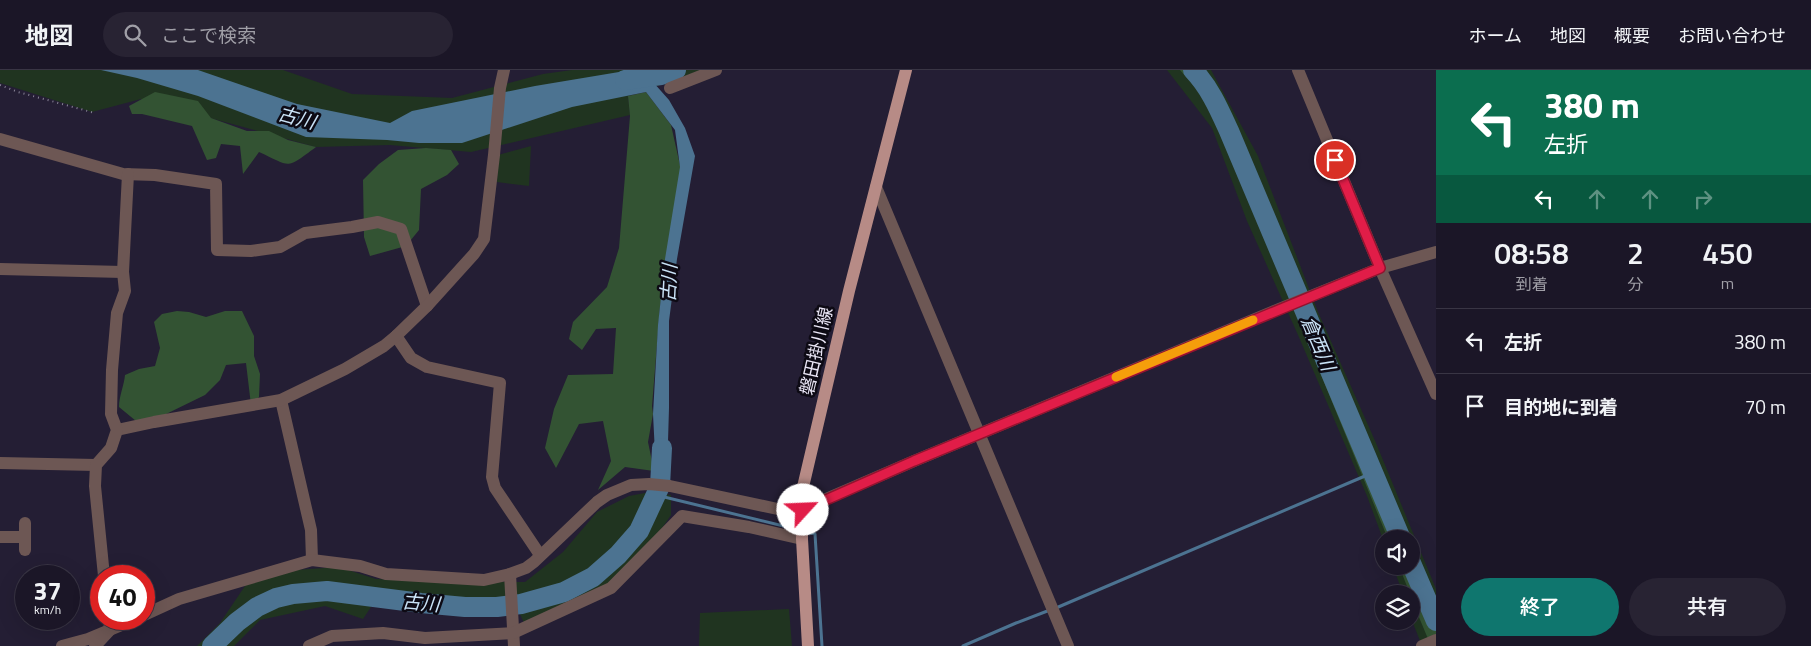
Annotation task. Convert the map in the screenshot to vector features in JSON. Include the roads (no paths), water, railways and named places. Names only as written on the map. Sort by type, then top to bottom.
[{"type":"main road","name":"磐田掛川線","points":[[808,646],[802,539],[803,487],[848,291],[906,70]]},
{"type":"street","points":[[117,430],[281,400],[345,369],[384,346],[396,336],[427,306],[474,254],[484,239],[500,88],[504,70]]},
{"type":"street","points":[[670,88],[716,70]]},
{"type":"street","points":[[1298,70],[1380,268],[1436,394]]},
{"type":"street","points":[[0,139],[122,174],[154,175],[216,184],[217,250],[251,250],[280,247],[305,233],[352,228],[378,222],[401,229],[427,306]]},
{"type":"street","points":[[103,565],[95,486],[96,465],[111,448],[117,430],[111,414],[117,313],[125,291],[123,272],[128,174]]},
{"type":"street","points":[[876,187],[1068,646]]},
{"type":"street","points":[[155,610],[178,599],[312,560],[360,566],[386,574],[428,578],[484,580],[511,577],[526,568],[596,502],[631,485],[670,486],[787,511],[803,510],[1284,307],[1380,268],[1436,252]]},
{"type":"street","points":[[0,269],[123,272]]},
{"type":"street","points":[[396,336],[411,358],[427,367],[500,382],[492,478],[495,488],[540,555]]},
{"type":"street","points":[[281,400],[311,530],[312,560]]},
{"type":"street","points":[[0,463],[96,465]]},
{"type":"street","points":[[309,646],[332,636],[383,634],[425,638],[513,640],[611,588],[682,516],[749,527],[802,539]]},
{"type":"street","points":[[0,537],[25,544],[25,523]]},
{"type":"street","points":[[511,577],[513,640]]},
{"type":"street","points":[[62,646],[88,639],[102,630]]},
{"type":"street","points":[[95,646],[106,630]]},
{"type":"street","points":[[1422,646],[1436,640]]},
{"type":"water","points":[[101,70],[198,70],[297,104],[390,123],[412,111],[535,86],[625,71],[651,71],[653,82],[669,100],[685,128],[695,156],[677,259],[669,321],[667,475],[656,473],[653,414],[658,325],[665,259],[680,167],[675,130],[646,92],[572,107],[462,143],[419,143],[306,137],[198,96],[137,78]]},
{"type":"waterway","name":"倉西川","points":[[625,80],[661,75],[676,70]]},
{"type":"waterway","name":"倉西川","points":[[1193,70],[1209,91],[1229,131],[1397,530]]},
{"type":"waterway","name":"古川","points":[[212,646],[237,622],[257,607],[276,598],[293,594],[327,591],[421,603],[465,607],[497,607],[521,604],[564,592],[593,577],[618,555],[639,531],[660,486],[662,448]]},
{"type":"waterway","points":[[1056,608],[1372,473]]},
{"type":"waterway","points":[[656,495],[800,530]]},
{"type":"waterway","points":[[806,532],[815,534],[822,646]]},
{"type":"waterway","name":"倉西川","points":[[1416,575],[1436,621]]},
{"type":"waterway","points":[[963,646],[1050,610]]}]
